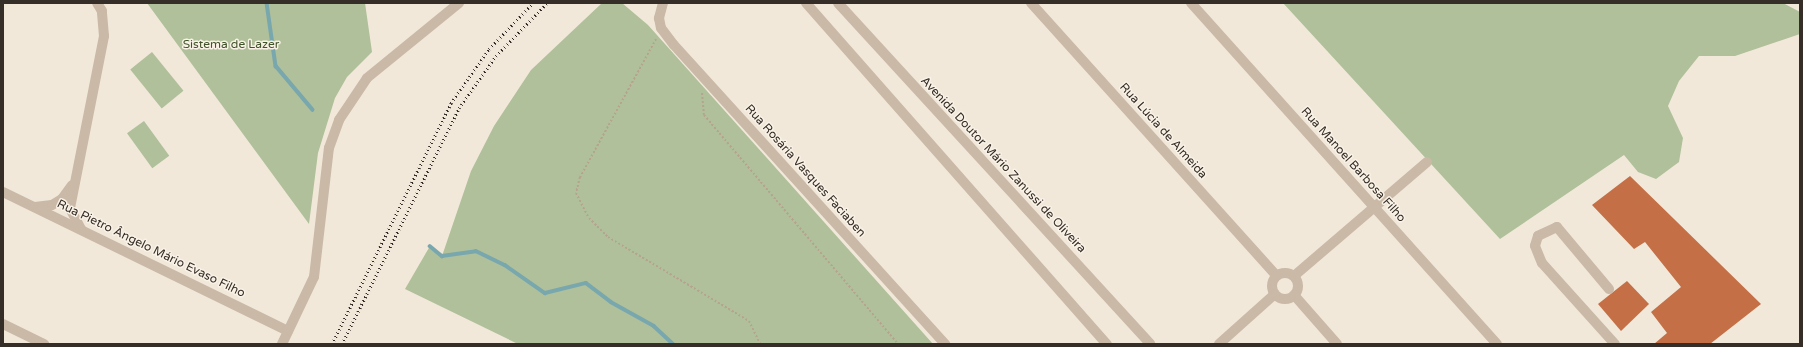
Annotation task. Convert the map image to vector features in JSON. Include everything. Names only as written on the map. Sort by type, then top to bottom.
[{"type":"street","points":[[83,230],[70,208],[73,183],[104,36],[102,11],[97,3]]},
{"type":"street","points":[[282,344],[314,276],[329,148],[339,120],[367,78],[459,3]]},
{"type":"street","points":[[806,3],[1107,344]]},
{"type":"street","name":"Avenida Doutor Mário Zanussi de Oliveira","points":[[838,3],[1150,344]]},
{"type":"street","name":"Rua Lúcia de Almeida","points":[[1031,3],[1276,276]]},
{"type":"street","name":"Rua Manoel Barbosa Filho","points":[[1191,3],[1497,344]]},
{"type":"street","points":[[661,28],[662,6]]},
{"type":"street","name":"Rua Rosária Vasques Faciaben","points":[[661,28],[700,76],[945,344]]},
{"type":"street","points":[[1294,276],[1427,162]]},
{"type":"street","points":[[35,207],[52,205],[62,199],[73,183]]},
{"type":"street","name":"Rua Pietro Ângelo Mário Evaso Filho","points":[[3,192],[288,331]]},
{"type":"street","points":[[1609,289],[1557,227],[1538,236],[1535,246],[1542,263],[1615,344]]},
{"type":"street","points":[[1286,273],[1294,276],[1298,284],[1294,295],[1284,299],[1275,294],[1272,285],[1276,276],[1286,273]]},
{"type":"street","points":[[1219,344],[1275,294]]},
{"type":"street","points":[[1294,295],[1337,344]]},
{"type":"street","points":[[3,324],[44,344]]},
{"type":"path","points":[[661,28],[580,177],[576,193],[589,218],[608,237],[749,321],[760,344]]},
{"type":"path","points":[[700,76],[704,116],[898,344]]},
{"type":"green space","name":"Sistema de Lazer","points":[[147,3],[365,3],[372,52],[347,77],[335,98],[318,153],[309,224]]},
{"type":"green space","points":[[602,3],[622,3],[648,25],[933,344],[518,344],[405,289],[430,246],[442,256],[471,171],[494,126],[531,70]]},
{"type":"green space","points":[[1283,3],[1783,3],[1800,12],[1800,34],[1735,56],[1699,56],[1679,81],[1668,106],[1683,138],[1679,162],[1656,179],[1638,172],[1624,155],[1500,239]]},
{"type":"green space","points":[[152,52],[183,91],[162,108],[130,70]]},
{"type":"green space","points":[[144,121],[169,156],[152,168],[127,133]]},
{"type":"building","points":[[1630,176],[1761,304],[1710,344],[1654,344],[1667,333],[1651,312],[1681,287],[1645,242],[1634,249],[1592,205]]},
{"type":"building","points":[[1627,281],[1649,304],[1621,331],[1598,304]]},
{"type":"waterway","points":[[267,3],[276,66],[313,110]]},
{"type":"waterway","points":[[430,246],[442,256],[476,251],[505,265],[545,293],[586,283],[611,302],[654,326],[673,344]]},
{"type":"railway","points":[[332,344],[451,103],[489,49],[533,3]]},
{"type":"railway","points":[[342,344],[459,108],[496,56],[547,3]]}]
